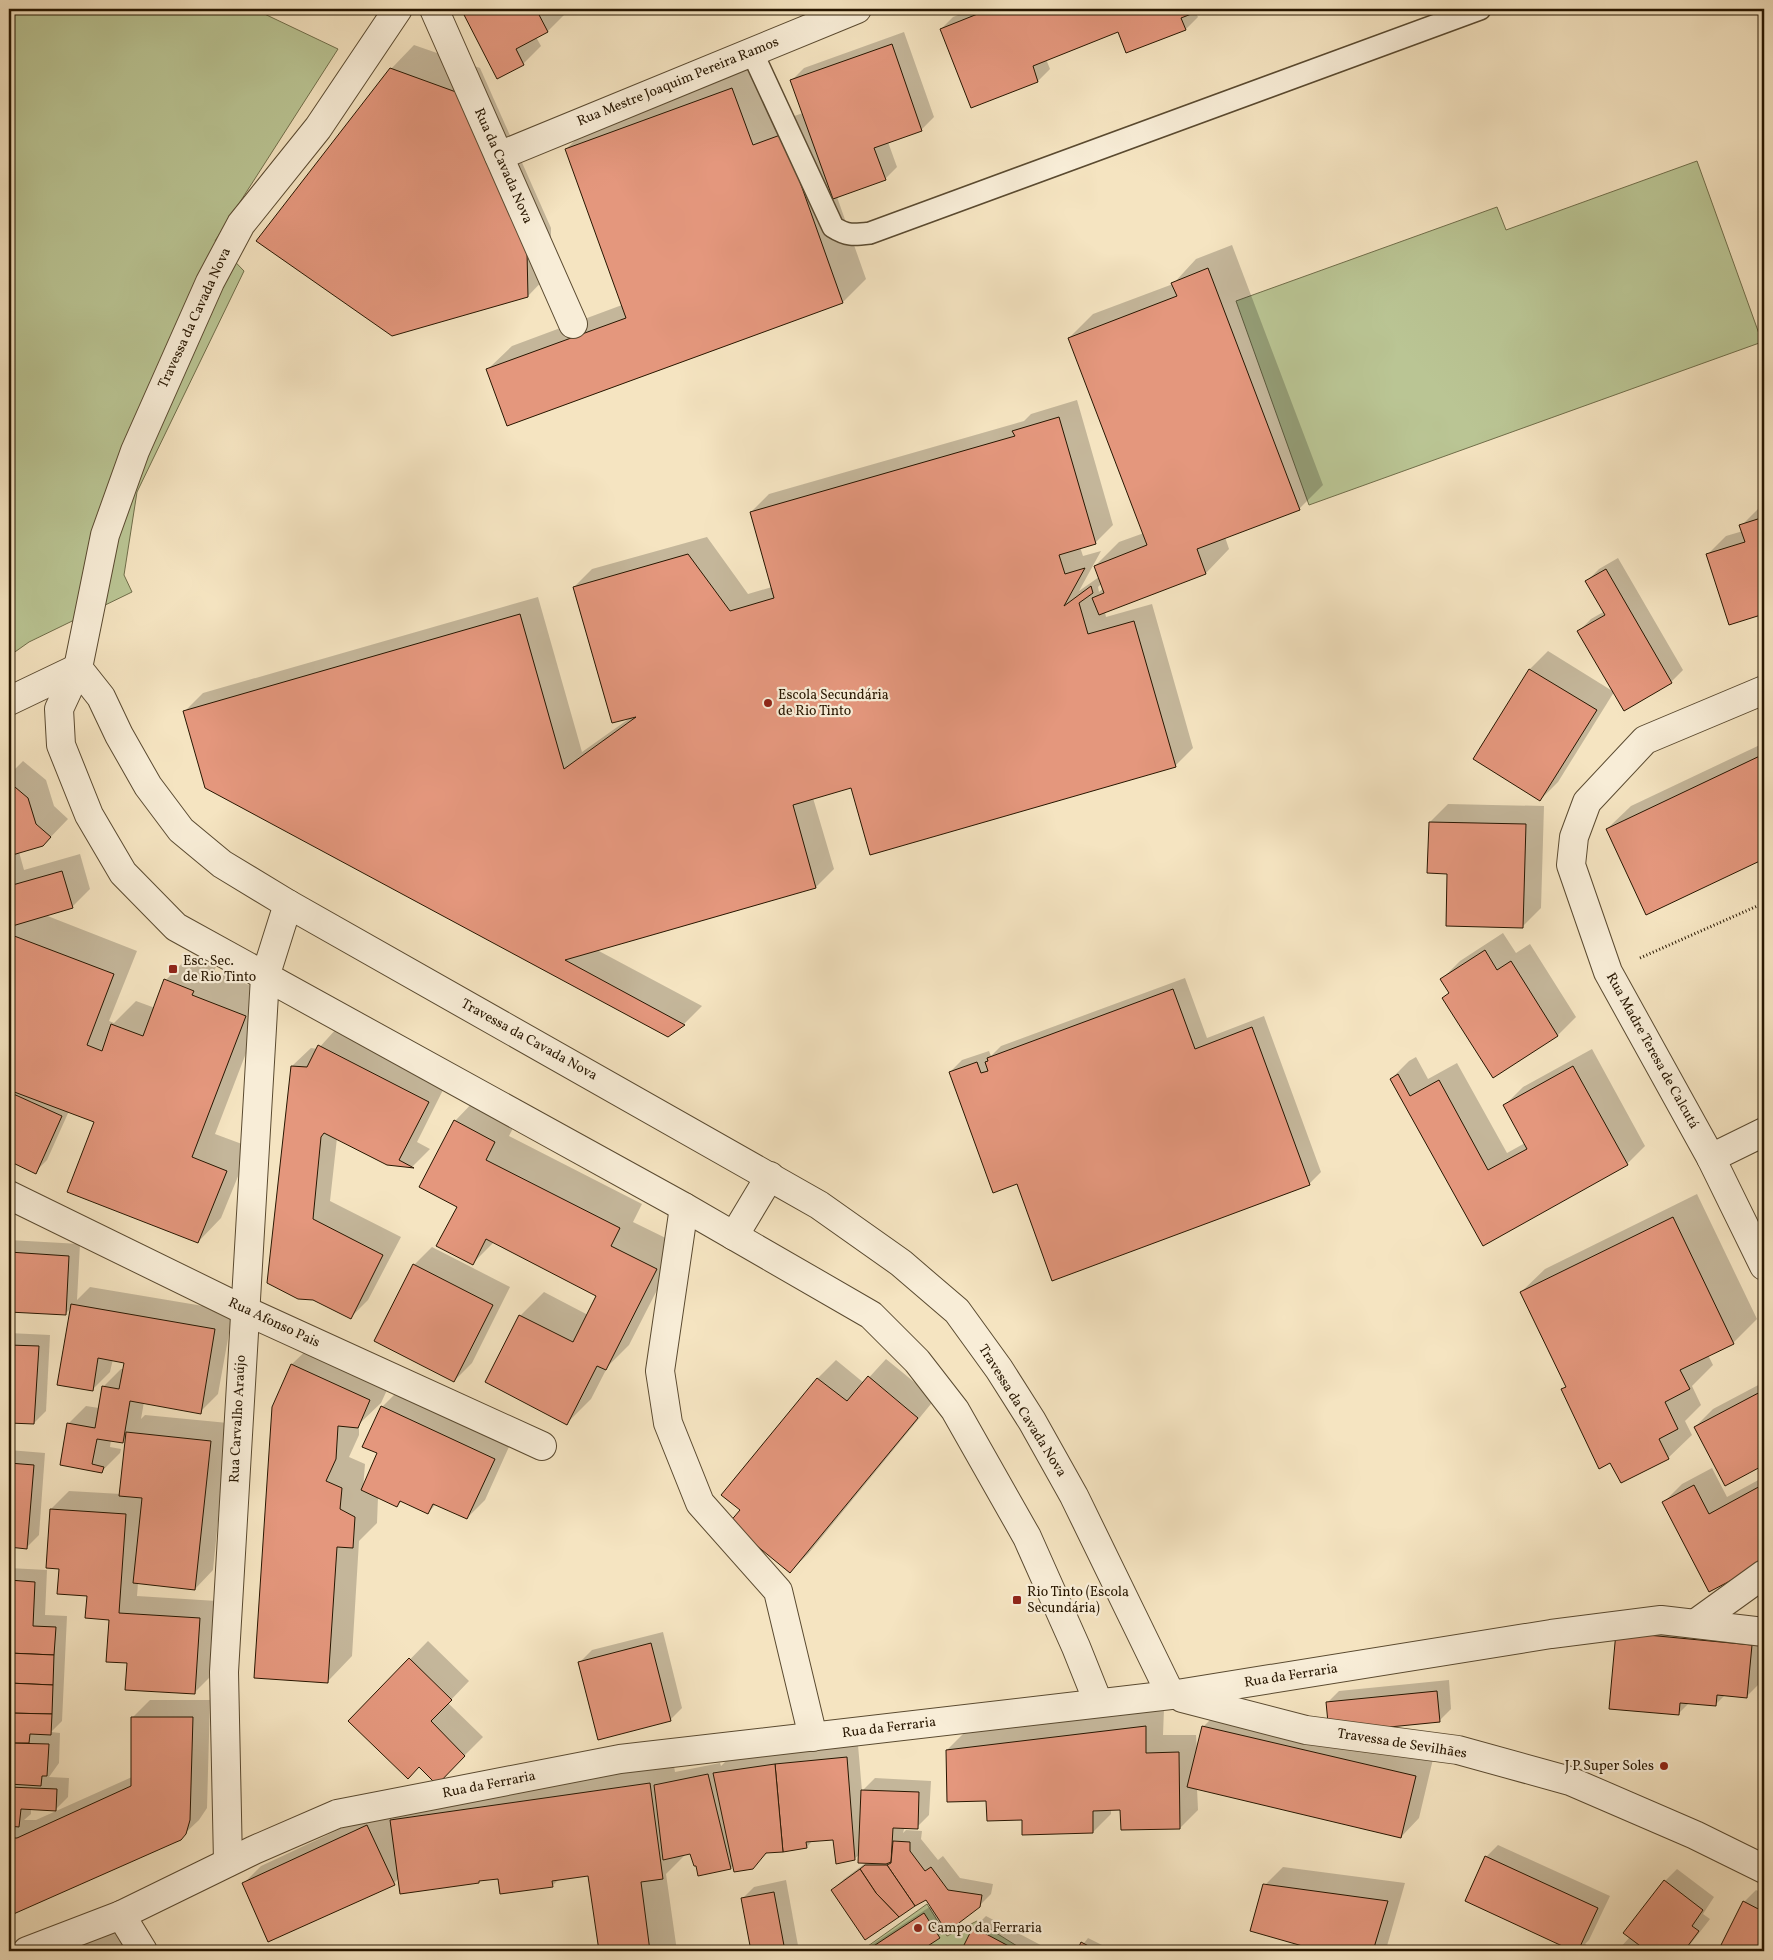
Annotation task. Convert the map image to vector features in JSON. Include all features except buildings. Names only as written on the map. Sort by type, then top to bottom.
[{"type":"street","name":"Travessa da Cavada Nova","points":[[398,9],[318,128],[241,224],[210,282],[135,451],[105,535],[78,668],[59,709],[61,745],[89,815],[123,873],[176,926],[264,977],[684,1207],[872,1315],[917,1361],[955,1410],[1027,1537],[1076,1647],[1098,1702]]},
{"type":"street","name":"Rua da Cavada Nova","points":[[434,9],[573,324]]},
{"type":"street","name":"Rua Mestre Joaquim Pereira Ramos","points":[[499,156],[857,9]]},
{"type":"street","name":"Travessa da Cavada Nova","points":[[78,668],[101,697],[119,735],[148,786],[181,830],[222,864],[288,904],[819,1205],[901,1263],[958,1312],[999,1368],[1070,1487],[1170,1695]]},
{"type":"street","points":[[9,701],[78,668]]},
{"type":"street","name":"Rua Madre Teresa de Calcutá","points":[[1764,690],[1645,740],[1587,802],[1574,837],[1571,865],[1608,972],[1711,1158],[1764,1266]]},
{"type":"street","points":[[264,977],[288,904]]},
{"type":"street","name":"Rua Carvalho Araújo","points":[[228,1862],[224,1672],[264,977]]},
{"type":"street","points":[[1711,1158],[1764,1132]]},
{"type":"street","points":[[734,1236],[770,1176]]},
{"type":"street","name":"Rua Afonso Pais","points":[[9,1195],[244,1310],[542,1446]]},
{"type":"street","points":[[684,1207],[660,1371],[668,1423],[700,1503],[778,1592],[813,1737]]},
{"type":"street","points":[[1696,1623],[1764,1574]]},
{"type":"street","name":"Rua da Ferraria","points":[[27,1951],[121,1915],[228,1862],[337,1814],[620,1759],[1170,1695],[1569,1632],[1661,1620],[1764,1632]]},
{"type":"street","name":"Travessa de Sevilhães","points":[[1170,1695],[1306,1730],[1458,1750],[1570,1781],[1695,1835],[1764,1869]]},
{"type":"street","points":[[121,1915],[144,1951]]},
{"type":"lane","points":[[752,52],[833,227],[843,234],[855,235],[870,233],[1480,9]]},
{"type":"path","points":[[1608,972],[1764,903]]},
{"type":"green space","points":[[9,9],[254,9],[338,49],[215,241],[244,271],[137,492],[124,575],[132,592],[29,642],[12,654],[9,651]]},
{"type":"green space","points":[[1697,161],[1762,342],[1309,505],[1236,301],[1497,207],[1506,230]]},
{"type":"green space","name":"Campo da Ferraria","points":[[927,1904],[947,1936],[977,1921],[1025,1951],[861,1951]]},
{"type":"place","name":"Escola Secundária de Rio Tinto","points":[[768,703]]},
{"type":"place","name":"Esc. Sec. de Rio Tinto","points":[[173,969]]},
{"type":"place","name":"Rio Tinto (Escola Secundária)","points":[[1017,1600]]},
{"type":"place","name":"J P Super Soles","points":[[1664,1766]]},
{"type":"place","name":"Campo da Ferraria","points":[[918,1928]]}]
